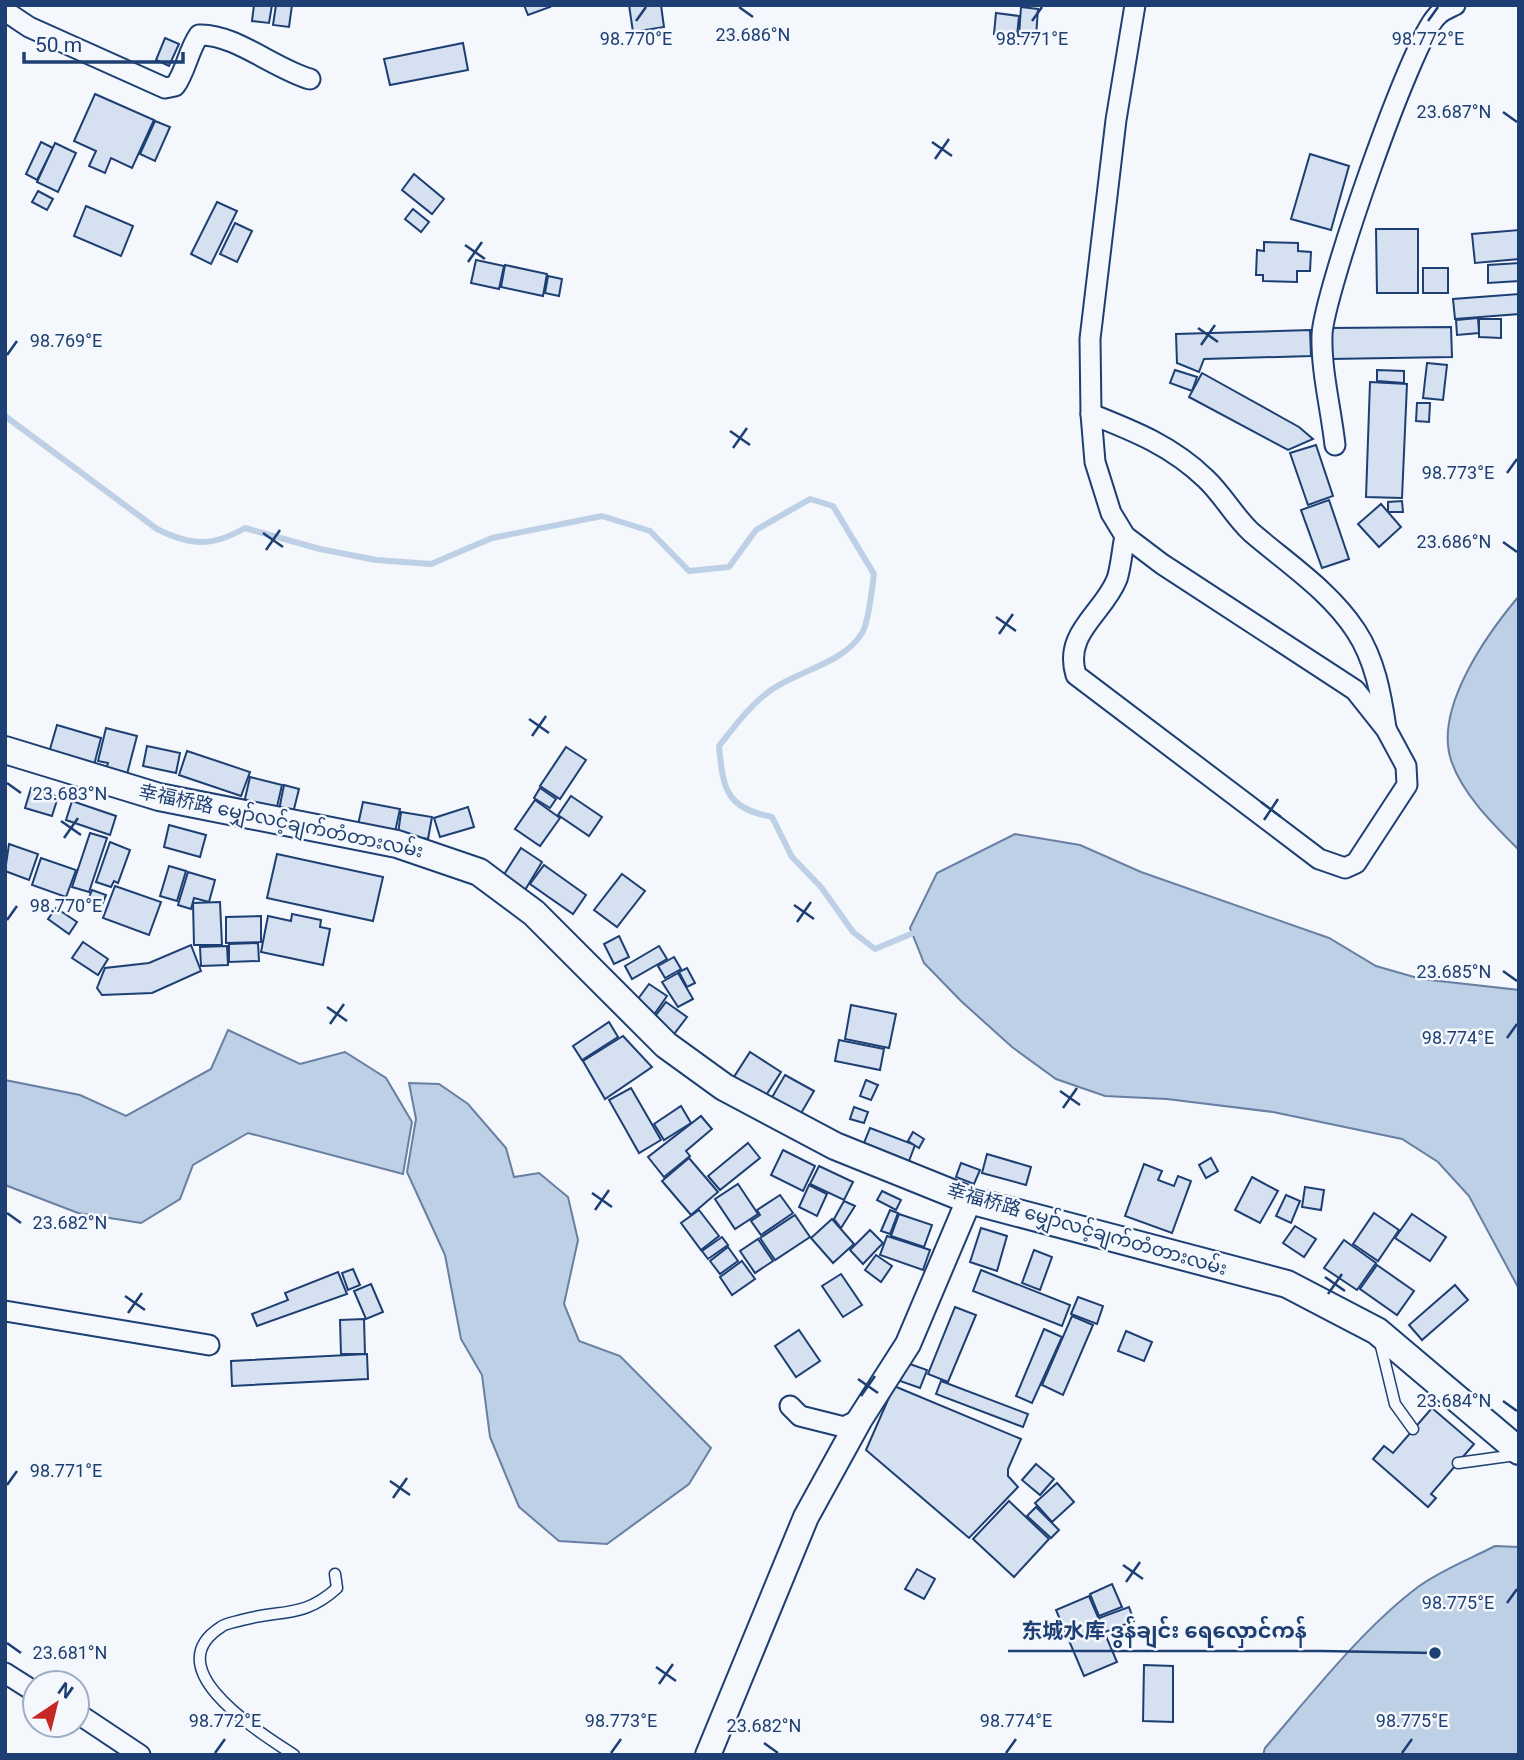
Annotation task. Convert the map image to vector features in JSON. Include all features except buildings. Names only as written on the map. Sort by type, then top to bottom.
[{"type":"main road","name":"幸福桥路 မျှော်လင့်ချက်တံတားလမ်း","points":[[5,750],[159,797],[397,844],[479,872],[534,913],[666,1045],[724,1087],[835,1146],[969,1200],[1287,1284],[1377,1331],[1519,1453]]},
{"type":"street","points":[[1125,536],[1117,579],[1075,643],[1071,660],[1076,675],[1319,859],[1345,868],[1356,863],[1407,785],[1406,766],[1386,729],[1355,690],[1125,536],[1111,513],[1096,463],[1091,414],[1090,339],[1116,120],[1135,5]]},
{"type":"street","points":[[1335,445],[1322,335],[1326,309],[1361,199],[1409,68],[1436,16],[1455,5]]},
{"type":"street","points":[[5,11],[29,27],[165,88],[175,86],[182,76],[191,46],[199,36],[215,34],[286,72],[310,79]]},
{"type":"street","points":[[1091,414],[1150,437],[1177,454],[1208,481],[1233,515],[1314,583],[1356,630],[1373,665],[1386,729]]},
{"type":"street","points":[[708,1755],[806,1517],[860,1419],[908,1344],[969,1200]]},
{"type":"street","points":[[5,1311],[209,1345]]},
{"type":"street","points":[[790,1406],[800,1416],[844,1427],[860,1419]]},
{"type":"street","points":[[5,1673],[21,1683]]},
{"type":"street","points":[[91,1722],[141,1755]]},
{"type":"lane","points":[[1377,1331],[1395,1404],[1413,1429]]},
{"type":"lane","points":[[1458,1463],[1519,1453]]},
{"type":"lane","points":[[294,1755],[254,1728],[209,1688],[199,1666],[204,1646],[221,1626],[304,1611],[337,1588],[335,1574]]},
{"type":"water","points":[[1519,596],[1519,850],[1480,808],[1463,785],[1451,760],[1448,740],[1450,718],[1467,673],[1492,630]]},
{"type":"water","points":[[1015,834],[1080,845],[1141,872],[1329,938],[1376,966],[1421,979],[1519,990],[1519,1289],[1469,1196],[1438,1162],[1402,1139],[1273,1112],[1167,1099],[1105,1096],[1056,1079],[1012,1047],[961,1001],[924,963],[910,928],[937,873]]},
{"type":"water","points":[[228,1030],[300,1064],[345,1052],[386,1078],[412,1122],[403,1174],[248,1133],[193,1165],[180,1199],[141,1223],[78,1213],[5,1185],[5,1080],[80,1095],[126,1116],[211,1069]]},
{"type":"water","points":[[409,1083],[439,1084],[468,1104],[506,1148],[514,1177],[539,1173],[568,1197],[578,1240],[564,1304],[579,1341],[620,1356],[711,1448],[689,1484],[607,1544],[559,1541],[519,1507],[490,1437],[482,1375],[461,1339],[445,1255],[407,1172],[416,1119]]},
{"type":"water","points":[[1495,1546],[1519,1547],[1519,1755],[1263,1755],[1265,1748],[1377,1622],[1436,1575]]},
{"type":"waterway","points":[[5,416],[157,529],[191,541],[222,539],[245,528],[320,549],[376,560],[431,564],[492,538],[602,516],[650,531],[689,571],[729,567],[756,530],[810,499],[833,506],[874,574],[870,605],[862,633],[844,652],[782,683],[750,709],[719,746],[722,774],[729,794],[736,802],[744,808],[772,817],[792,857],[821,887],[853,932],[875,949],[918,931]]},
{"type":"place","name":"东城水库 ဒွန်ချင်း ရေလှောင်ကန်","points":[[1435,1653]]}]
